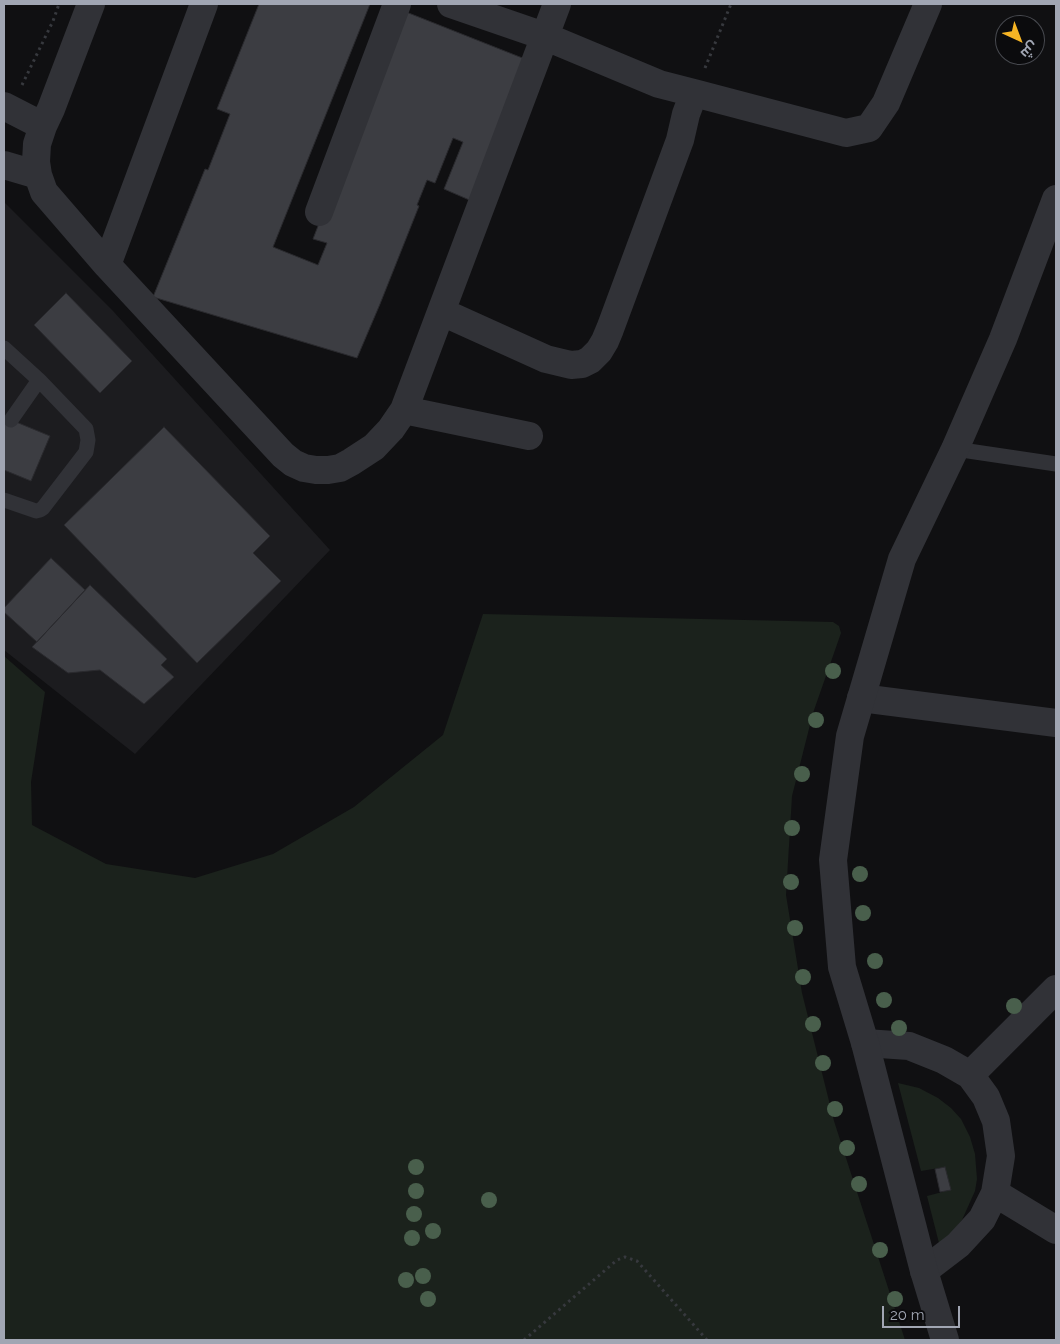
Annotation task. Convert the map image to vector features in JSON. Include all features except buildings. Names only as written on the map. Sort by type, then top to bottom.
[{"type":"street","points":[[91,4],[37,144],[36,162],[44,192],[107,265],[273,446],[293,463],[304,468],[316,470],[340,468],[364,455],[392,429],[404,410],[557,4]]},
{"type":"street","points":[[107,265],[204,4]]},
{"type":"street","points":[[319,212],[397,4]]},
{"type":"street","points":[[451,4],[544,36],[659,84],[846,133],[869,128],[886,103],[928,4]]},
{"type":"street","points":[[442,312],[546,359],[571,365],[582,364],[590,360],[602,346],[610,329],[680,140],[686,114],[694,94]]},
{"type":"street","points":[[10,98],[43,126]]},
{"type":"street","points":[[4,164],[38,175]]},
{"type":"street","points":[[945,1340],[924,1271],[865,1043],[842,967],[833,860],[850,736],[902,559],[955,448],[1002,338],[1056,199]]},
{"type":"street","points":[[404,410],[529,436]]},
{"type":"street","points":[[861,698],[1056,723]]},
{"type":"street","points":[[970,1075],[1056,989]]},
{"type":"street","points":[[865,1043],[909,1046],[944,1060],[970,1075],[986,1097],[996,1121],[1001,1156],[995,1193],[982,1218],[958,1245],[924,1271]]},
{"type":"street","points":[[995,1193],[1056,1230]]},
{"type":"lane","points":[[4,348],[39,380],[86,429],[88,440],[86,452],[43,508],[36,511],[4,500]]},
{"type":"lane","points":[[11,420],[39,380]]},
{"type":"lane","points":[[955,448],[1056,464]]},
{"type":"path","points":[[10,98],[22,85],[53,21],[59,4]]},
{"type":"path","points":[[694,94],[731,4]]},
{"type":"path","points":[[524,1340],[617,1260],[625,1257],[637,1261],[707,1340]]},
{"type":"shaded area","points":[[4,202],[113,311],[330,550],[135,754],[4,650]]},
{"type":"shaded area","points":[[483,614],[833,622],[839,626],[841,633],[813,713],[792,796],[786,895],[802,993],[834,1121],[905,1340],[4,1340],[4,656],[45,692],[31,782],[32,825],[106,864],[195,878],[273,854],[354,807],[443,735]]},
{"type":"shaded area","points":[[898,1083],[919,1088],[938,1098],[951,1108],[961,1119],[970,1137],[975,1154],[977,1179],[975,1191],[962,1220],[940,1247],[927,1196],[950,1190],[945,1167],[921,1171]]}]
